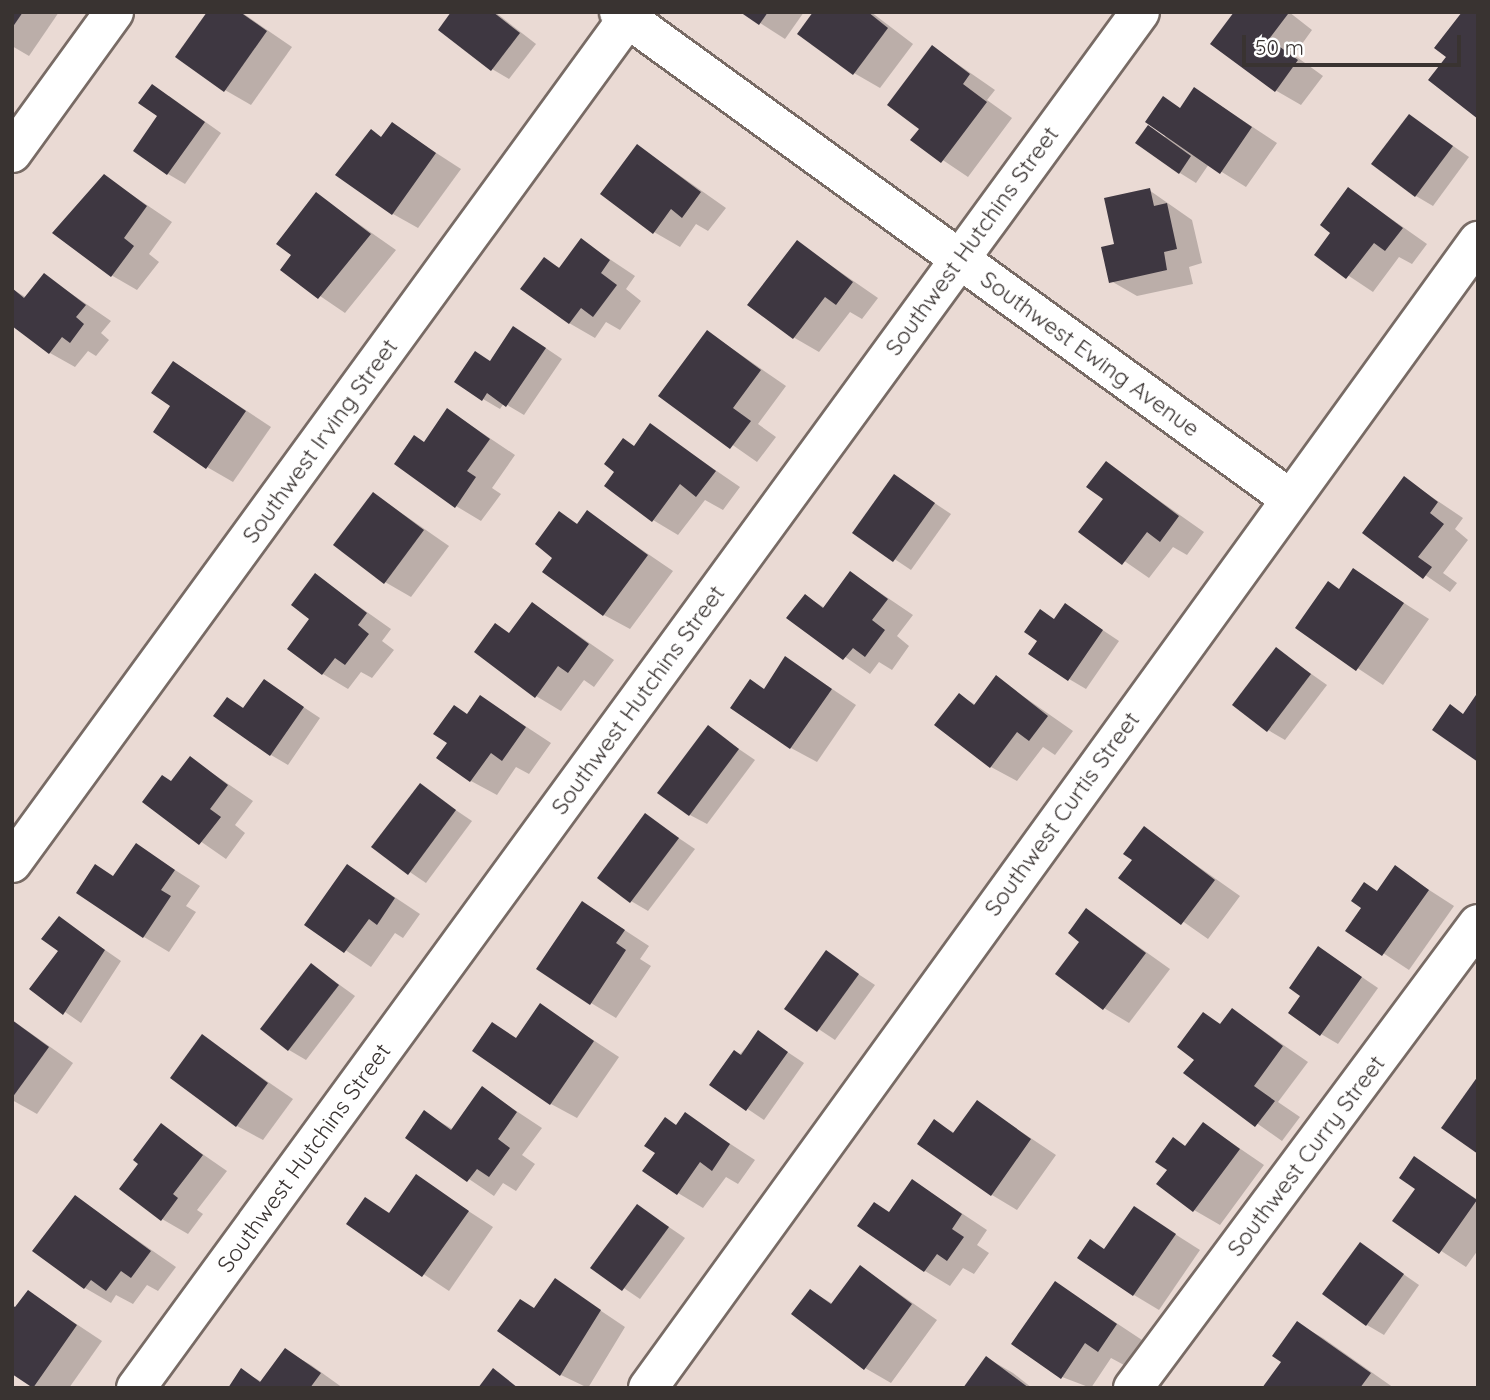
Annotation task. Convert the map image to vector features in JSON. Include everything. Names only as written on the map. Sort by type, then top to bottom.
[{"type":"street","points":[[12,153],[114,12]]},
{"type":"street","name":"Southwest Hutchins Street","points":[[136,1388],[1140,12]]},
{"type":"street","name":"Southwest Ewing Avenue","points":[[623,15],[1289,498]]},
{"type":"street","name":"Southwest Irving Street","points":[[12,863],[623,15]]},
{"type":"street","name":"Southwest Curtis Street","points":[[648,1388],[1289,498],[1478,241]]},
{"type":"street","name":"Southwest Curry Street","points":[[1133,1388],[1478,923]]},
{"type":"building","points":[[12,12],[23,12],[12,28]]},
{"type":"building","points":[[207,12],[240,12],[267,31],[224,92],[175,57]]},
{"type":"building","points":[[451,12],[493,12],[520,33],[491,71],[438,30]]},
{"type":"building","points":[[740,12],[768,12],[759,25]]},
{"type":"building","points":[[813,12],[868,12],[888,28],[853,75],[797,34]]},
{"type":"building","points":[[1234,12],[1288,14],[1269,39],[1298,60],[1275,92],[1210,44]]},
{"type":"building","points":[[1462,12],[1478,12],[1478,119],[1428,80],[1446,57],[1434,48]]},
{"type":"building","points":[[932,45],[970,74],[963,84],[987,102],[941,163],[910,140],[919,129],[887,105]]},
{"type":"building","points":[[152,84],[205,122],[167,175],[133,151],[157,116],[138,103]]},
{"type":"building","points":[[1194,87],[1252,127],[1220,174],[1145,122],[1163,96],[1180,108]]},
{"type":"building","points":[[1409,114],[1453,146],[1415,197],[1371,164]]},
{"type":"building","points":[[392,122],[436,153],[392,215],[335,175],[371,129],[381,137]]},
{"type":"building","points":[[1148,125],[1191,156],[1179,174],[1135,143]]},
{"type":"building","points":[[637,144],[701,192],[682,218],[671,209],[653,234],[600,194]]},
{"type":"building","points":[[104,174],[147,206],[124,238],[134,246],[111,277],[52,233]]},
{"type":"building","points":[[1348,187],[1403,228],[1385,251],[1374,243],[1346,279],[1314,255],[1330,233],[1320,225]]},
{"type":"building","points":[[1150,188],[1154,206],[1167,203],[1177,249],[1164,252],[1167,270],[1109,283],[1101,247],[1114,244],[1104,198]]},
{"type":"building","points":[[316,192],[371,234],[318,299],[280,270],[291,255],[276,244]]},
{"type":"building","points":[[581,238],[610,260],[601,273],[617,285],[593,317],[581,308],[569,324],[520,289],[544,257],[559,268]]},
{"type":"building","points":[[797,240],[853,282],[836,305],[825,297],[793,339],[747,305]]},
{"type":"building","points":[[44,273],[86,305],[76,317],[84,324],[70,343],[62,337],[49,354],[12,326],[12,288],[24,298]]},
{"type":"building","points":[[513,326],[546,348],[506,407],[487,393],[482,401],[454,382],[475,351],[490,361]]},
{"type":"building","points":[[707,330],[761,370],[733,408],[751,421],[730,449],[658,396]]},
{"type":"building","points":[[173,361],[246,411],[206,469],[153,432],[170,406],[151,393]]},
{"type":"building","points":[[447,408],[490,439],[467,471],[476,477],[455,508],[394,464],[414,435],[424,442]]},
{"type":"building","points":[[650,423],[716,471],[696,497],[680,484],[652,522],[604,486],[614,472],[604,464],[623,438],[634,446]]},
{"type":"building","points":[[1106,461],[1179,516],[1160,542],[1147,532],[1122,565],[1078,532],[1103,499],[1086,487]]},
{"type":"building","points":[[894,474],[935,503],[893,562],[852,533]]},
{"type":"building","points":[[1404,476],[1438,502],[1430,513],[1444,524],[1418,557],[1432,567],[1423,579],[1362,533]]},
{"type":"building","points":[[373,492],[424,530],[384,584],[333,545]]},
{"type":"building","points":[[587,510],[648,555],[603,616],[542,572],[552,558],[535,544],[559,511],[577,524]]},
{"type":"building","points":[[1353,568],[1404,603],[1356,671],[1295,628],[1328,581],[1339,589]]},
{"type":"building","points":[[850,571],[888,599],[872,620],[885,630],[865,657],[853,648],[843,660],[786,618],[805,594],[823,608]]},
{"type":"building","points":[[315,573],[367,613],[358,625],[369,634],[345,665],[335,658],[322,675],[287,649],[309,619],[291,605]]},
{"type":"building","points":[[532,602],[589,644],[568,673],[558,666],[535,698],[474,652],[495,623],[509,633]]},
{"type":"building","points":[[1065,603],[1103,630],[1068,681],[1028,654],[1037,641],[1024,632],[1040,609],[1054,619]]},
{"type":"building","points":[[1276,647],[1311,674],[1267,732],[1232,705]]},
{"type":"building","points":[[785,656],[832,689],[790,749],[730,708],[750,679],[764,689]]},
{"type":"building","points":[[996,675],[1048,716],[1029,741],[1017,732],[990,768],[934,725],[959,693],[974,705]]},
{"type":"building","points":[[264,679],[304,707],[270,756],[213,716],[227,697],[243,708]]},
{"type":"building","points":[[1478,692],[1478,762],[1432,730],[1450,704],[1463,714]]},
{"type":"building","points":[[480,695],[526,727],[502,761],[491,753],[470,782],[436,758],[447,743],[433,734],[454,705],[467,714]]},
{"type":"building","points":[[708,725],[739,749],[689,816],[657,793]]},
{"type":"building","points":[[190,756],[228,785],[210,809],[221,817],[199,845],[142,802],[162,775],[171,781]]},
{"type":"building","points":[[420,783],[456,810],[408,875],[371,847]]},
{"type":"building","points":[[645,813],[679,838],[630,903],[597,878]]},
{"type":"building","points":[[1144,826],[1215,880],[1181,925],[1118,878],[1132,860],[1123,854]]},
{"type":"building","points":[[136,843],[175,870],[161,890],[171,896],[143,938],[76,893],[95,864],[113,876]]},
{"type":"building","points":[[347,864],[395,898],[377,925],[369,919],[344,953],[304,925]]},
{"type":"building","points":[[1395,865],[1429,890],[1382,956],[1345,931],[1361,908],[1351,901],[1364,882],[1377,891]]},
{"type":"building","points":[[582,901],[625,930],[616,943],[626,950],[590,1005],[536,969]]},
{"type":"building","points":[[1086,908],[1146,953],[1103,1010],[1055,974],[1079,942],[1068,933]]},
{"type":"building","points":[[59,916],[105,950],[63,1015],[29,989],[58,951],[41,939]]},
{"type":"building","points":[[1318,946],[1362,977],[1320,1036],[1288,1013],[1300,996],[1289,988]]},
{"type":"building","points":[[826,950],[859,974],[817,1032],[784,1009]]},
{"type":"building","points":[[311,963],[339,985],[288,1051],[260,1029]]},
{"type":"building","points":[[540,1003],[594,1041],[550,1105],[472,1051],[492,1022],[516,1038]]},
{"type":"building","points":[[1232,1008],[1283,1046],[1254,1086],[1275,1101],[1255,1127],[1183,1073],[1194,1060],[1177,1047],[1203,1012],[1220,1024]]},
{"type":"building","points":[[12,1020],[49,1047],[12,1098]]},
{"type":"building","points":[[758,1030],[788,1052],[746,1111],[709,1085],[734,1050],[741,1055]]},
{"type":"building","points":[[202,1034],[268,1083],[236,1127],[170,1078]]},
{"type":"building","points":[[1478,1076],[1478,1154],[1441,1128]]},
{"type":"building","points":[[482,1086],[517,1112],[498,1139],[510,1148],[489,1177],[477,1169],[467,1182],[405,1138],[424,1110],[451,1130]]},
{"type":"building","points":[[977,1100],[1031,1139],[991,1196],[917,1144],[934,1119],[953,1133]]},
{"type":"building","points":[[685,1112],[730,1144],[712,1171],[700,1162],[677,1195],[642,1171],[655,1153],[644,1146],[665,1117],[676,1125]]},
{"type":"building","points":[[1203,1122],[1240,1149],[1193,1212],[1156,1184],[1167,1170],[1155,1162],[1173,1137],[1185,1146]]},
{"type":"building","points":[[161,1123],[203,1155],[173,1194],[178,1198],[161,1221],[119,1189],[138,1164],[133,1160]]},
{"type":"building","points":[[1414,1156],[1477,1200],[1439,1254],[1392,1221],[1415,1189],[1399,1178]]},
{"type":"building","points":[[416,1174],[469,1211],[422,1277],[346,1224],[365,1197],[389,1213]]},
{"type":"building","points":[[912,1179],[962,1214],[952,1229],[964,1237],[947,1261],[937,1254],[924,1272],[857,1226],[874,1202],[889,1212]]},
{"type":"building","points":[[75,1195],[151,1251],[131,1278],[121,1271],[106,1291],[91,1280],[84,1289],[32,1251]]},
{"type":"building","points":[[637,1204],[669,1227],[622,1291],[590,1268]]},
{"type":"building","points":[[1134,1206],[1176,1234],[1133,1296],[1077,1258],[1090,1239],[1104,1249]]},
{"type":"building","points":[[1360,1242],[1404,1274],[1366,1326],[1322,1294]]},
{"type":"building","points":[[860,1265],[912,1304],[864,1370],[791,1314],[810,1289],[831,1304]]},
{"type":"building","points":[[555,1278],[601,1310],[560,1376],[497,1331],[520,1299],[534,1308]]},
{"type":"building","points":[[1055,1281],[1117,1324],[1098,1352],[1085,1343],[1061,1379],[1011,1344]]},
{"type":"building","points":[[28,1290],[77,1325],[33,1388],[12,1374],[12,1305],[15,1307]]},
{"type":"building","points":[[1297,1321],[1371,1373],[1360,1388],[1262,1388],[1281,1362],[1272,1356]]},
{"type":"building","points":[[285,1348],[321,1373],[310,1388],[228,1388],[241,1368],[260,1382]]},
{"type":"building","points":[[986,1356],[1029,1388],[963,1388]]},
{"type":"building","points":[[493,1368],[518,1388],[478,1388]]}]
